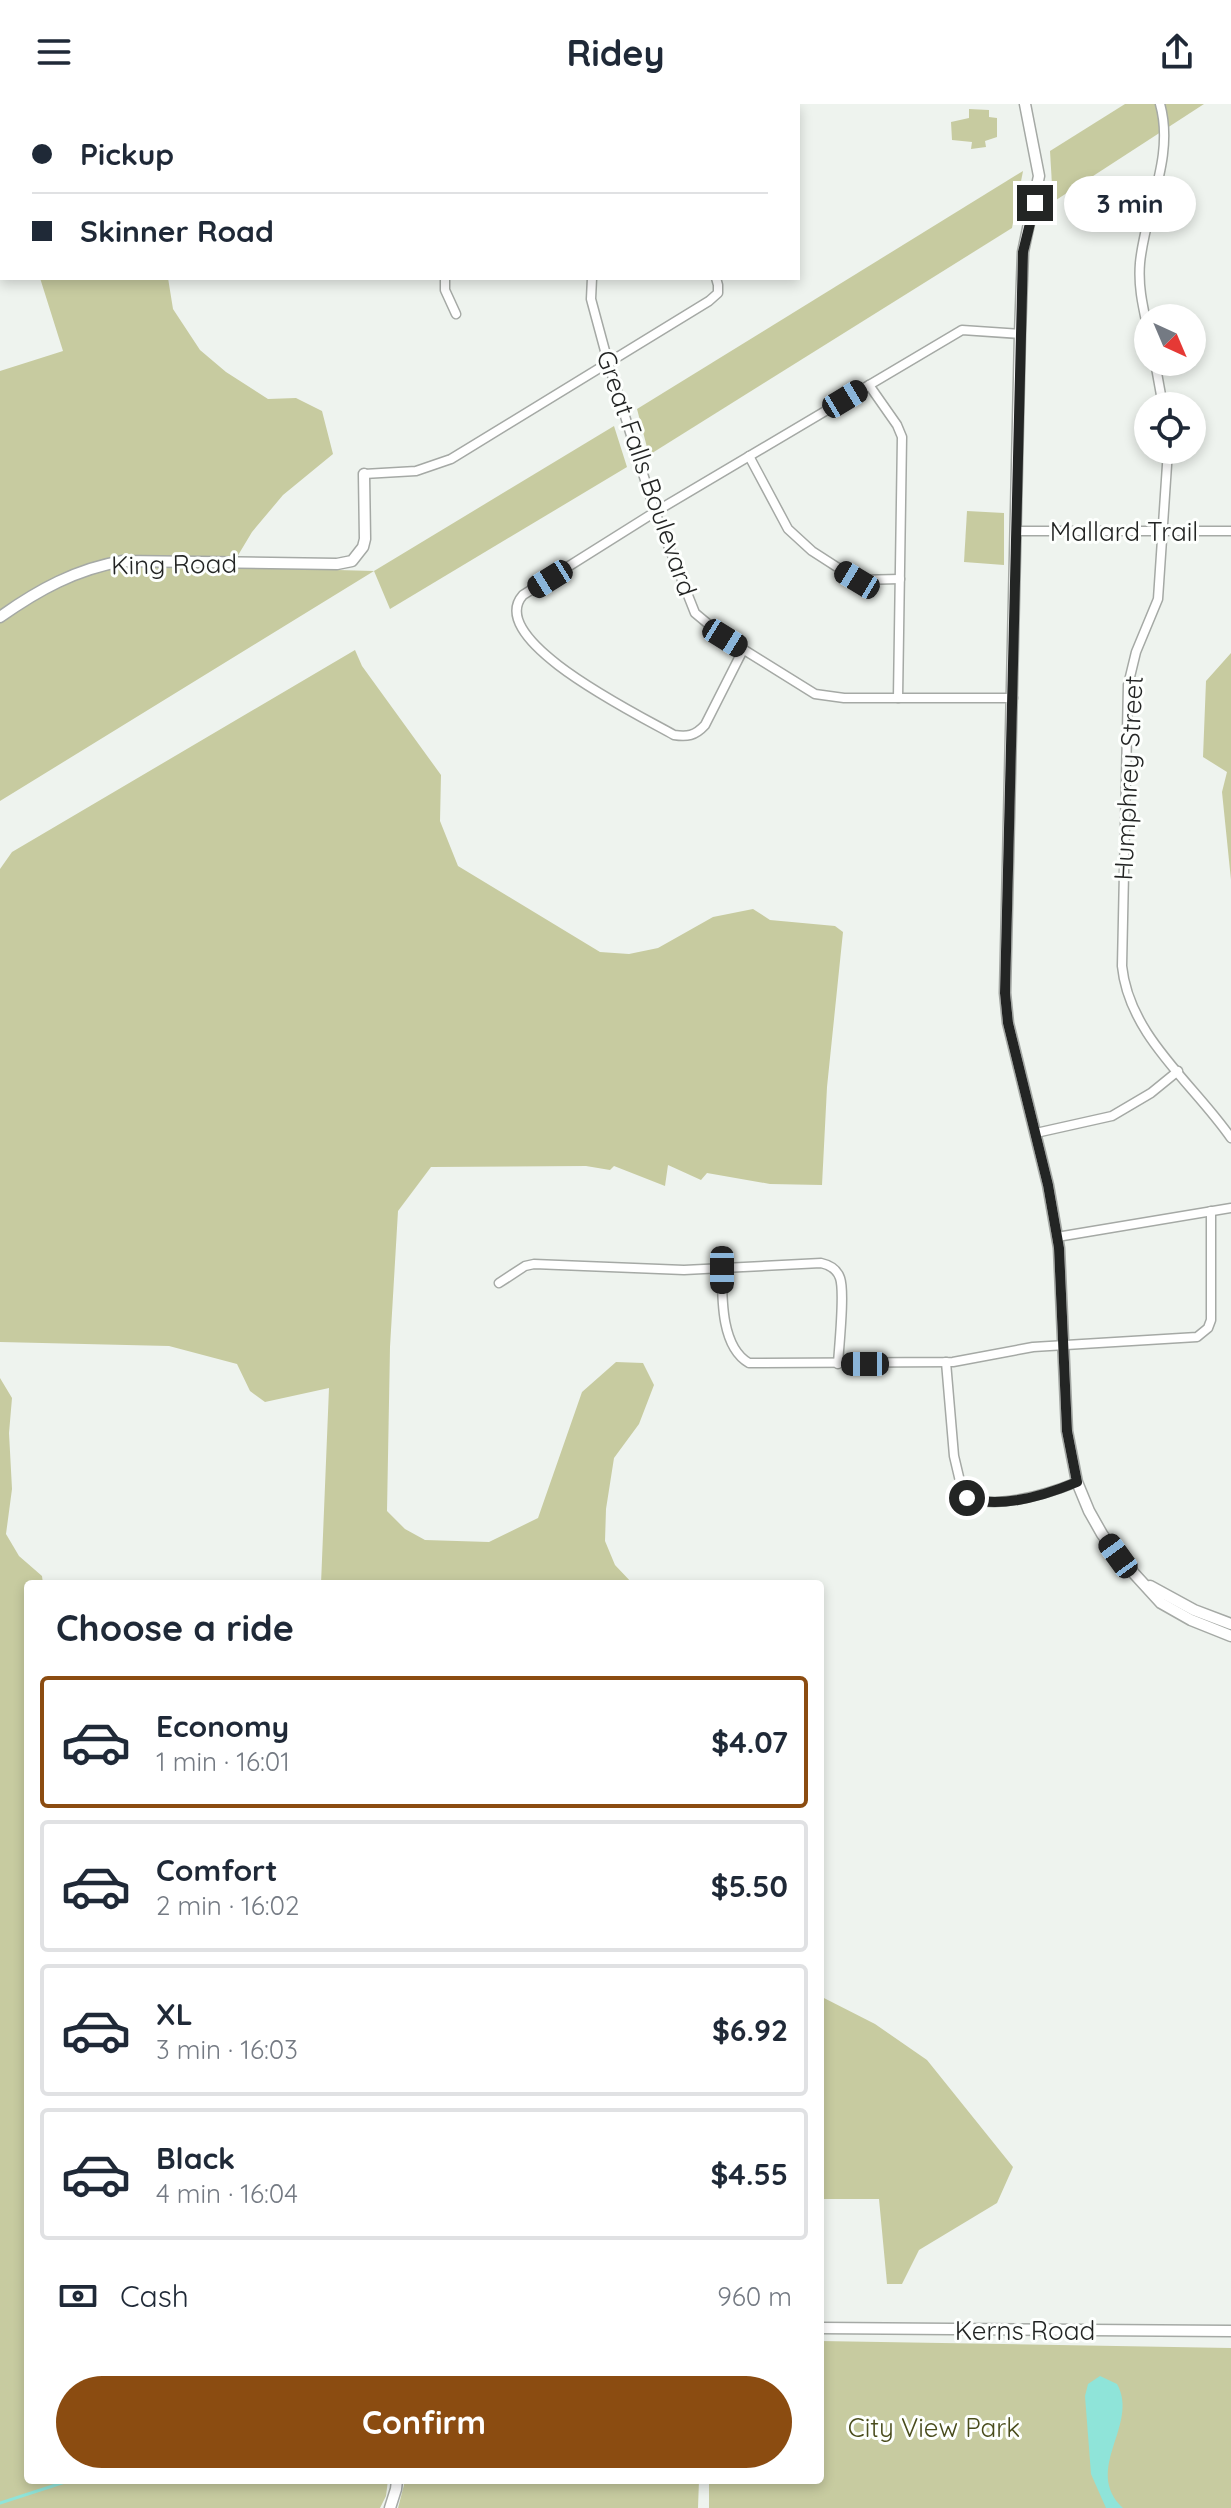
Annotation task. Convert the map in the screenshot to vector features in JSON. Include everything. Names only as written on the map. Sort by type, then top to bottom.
[{"type":"street","points":[[1025,104],[1039,176],[1023,252],[1005,993],[1008,1023],[1048,1185],[1057,1237],[1067,1431],[1077,1482],[1102,1534],[1161,1603],[1191,1620],[1231,1636]]},
{"type":"street","points":[[1142,304],[1139,289],[1140,260],[1164,153],[1160,104]]},
{"type":"street","points":[[445,280],[445,290],[456,314]]},
{"type":"street","name":"Great Falls Boulevard","points":[[592,280],[591,299],[608,362],[655,512],[695,613],[725,638],[815,694],[844,698],[1013,698]]},
{"type":"street","points":[[364,474],[416,471],[451,459],[709,301],[718,293],[717,280]]},
{"type":"street","points":[[743,650],[705,725],[698,733],[674,735],[567,672],[542,653],[524,633],[516,614],[517,603],[523,595],[655,512],[962,330],[1020,334]]},
{"type":"street","points":[[869,385],[902,437],[898,698]]},
{"type":"street","points":[[749,456],[788,529],[812,551],[857,580],[900,579]]},
{"type":"street","name":"Humphrey Street","points":[[1167,464],[1158,599],[1136,652],[1128,685],[1122,966],[1128,999],[1137,1017],[1231,1138]]},
{"type":"street","name":"King Road","points":[[0,617],[61,580],[96,566],[123,561],[337,564],[352,561],[359,554],[365,539],[364,474]]},
{"type":"street","name":"Mallard Trail","points":[[1016,531],[1231,531]]},
{"type":"street","points":[[1036,1133],[1112,1116],[1151,1093],[1178,1071]]},
{"type":"street","points":[[1057,1237],[1231,1208]]},
{"type":"street","points":[[722,1270],[724,1314],[730,1336],[742,1359],[757,1364],[946,1362],[1063,1344],[1197,1337],[1208,1328],[1211,1320],[1211,1211]]},
{"type":"street","points":[[499,1283],[513,1272],[534,1264],[722,1270],[821,1263],[835,1269],[841,1282],[838,1364]]},
{"type":"street","points":[[946,1362],[954,1456],[963,1494],[976,1501],[993,1502],[1043,1494],[1077,1482]]},
{"type":"street","points":[[1145,1584],[1194,1610],[1231,1624]]},
{"type":"street","name":"Kerns Road","points":[[824,2328],[1231,2331]]},
{"type":"street","points":[[390,2508],[397,2484]]},
{"type":"green space","points":[[1125,104],[1204,104],[1053,202],[1050,151]]},
{"type":"green space","points":[[969,109],[989,110],[989,117],[997,118],[997,137],[985,141],[986,147],[971,149],[972,142],[952,140],[951,122],[969,118]]},
{"type":"green space","points":[[1023,171],[1012,228],[649,455],[637,409]]},
{"type":"green space","points":[[41,280],[168,280],[173,309],[200,350],[226,372],[268,399],[296,398],[322,411],[333,454],[283,495],[252,532],[231,567],[374,571],[0,801],[0,371],[63,351]]},
{"type":"green space","points":[[614,426],[627,467],[390,609],[374,571]]},
{"type":"green space","points":[[967,511],[1004,513],[1004,565],[964,562]]},
{"type":"green space","points":[[355,650],[362,666],[441,775],[440,821],[458,866],[600,952],[629,954],[658,948],[713,917],[753,909],[770,920],[835,926],[843,932],[827,1087],[822,1185],[770,1184],[707,1173],[701,1180],[668,1165],[665,1186],[614,1166],[610,1170],[586,1166],[431,1167],[398,1211],[390,1347],[387,1511],[405,1529],[425,1540],[489,1542],[538,1518],[582,1392],[616,1362],[643,1363],[654,1385],[639,1424],[614,1458],[606,1509],[605,1541],[615,1565],[629,1580],[321,1580],[329,1388],[265,1402],[250,1391],[237,1364],[169,1346],[0,1342],[0,869],[12,852]]},
{"type":"green space","points":[[1231,653],[1231,880],[1222,792],[1227,772],[1203,757],[1206,681]]},
{"type":"green space","points":[[0,1378],[12,1398],[9,1433],[12,1489],[6,1534],[19,1556],[42,1576],[42,1580],[24,1580],[24,2484],[388,2484],[380,2508],[0,2508]]},
{"type":"green space","points":[[824,1998],[875,2024],[927,2060],[1013,2167],[997,2203],[919,2250],[902,2284],[887,2284],[879,2199],[824,2199]]},
{"type":"green space","name":"City View Park","points":[[824,2341],[1231,2348],[1231,2508],[709,2508],[709,2484],[824,2484]]},
{"type":"green space","points":[[699,2484],[698,2508],[398,2508],[404,2485]]},
{"type":"water","points":[[1100,2376],[1117,2384],[1122,2400],[1122,2415],[1109,2462],[1108,2478],[1112,2493],[1123,2508],[1106,2508],[1091,2474],[1085,2396],[1088,2384]]},
{"type":"waterway","points":[[0,2503],[59,2484]]},
{"type":"route","points":[[967,1498],[993,1502],[1022,1498],[1077,1482],[1067,1431],[1059,1248],[1048,1185],[1008,1023],[1005,993],[1023,252],[1035,203]]}]
